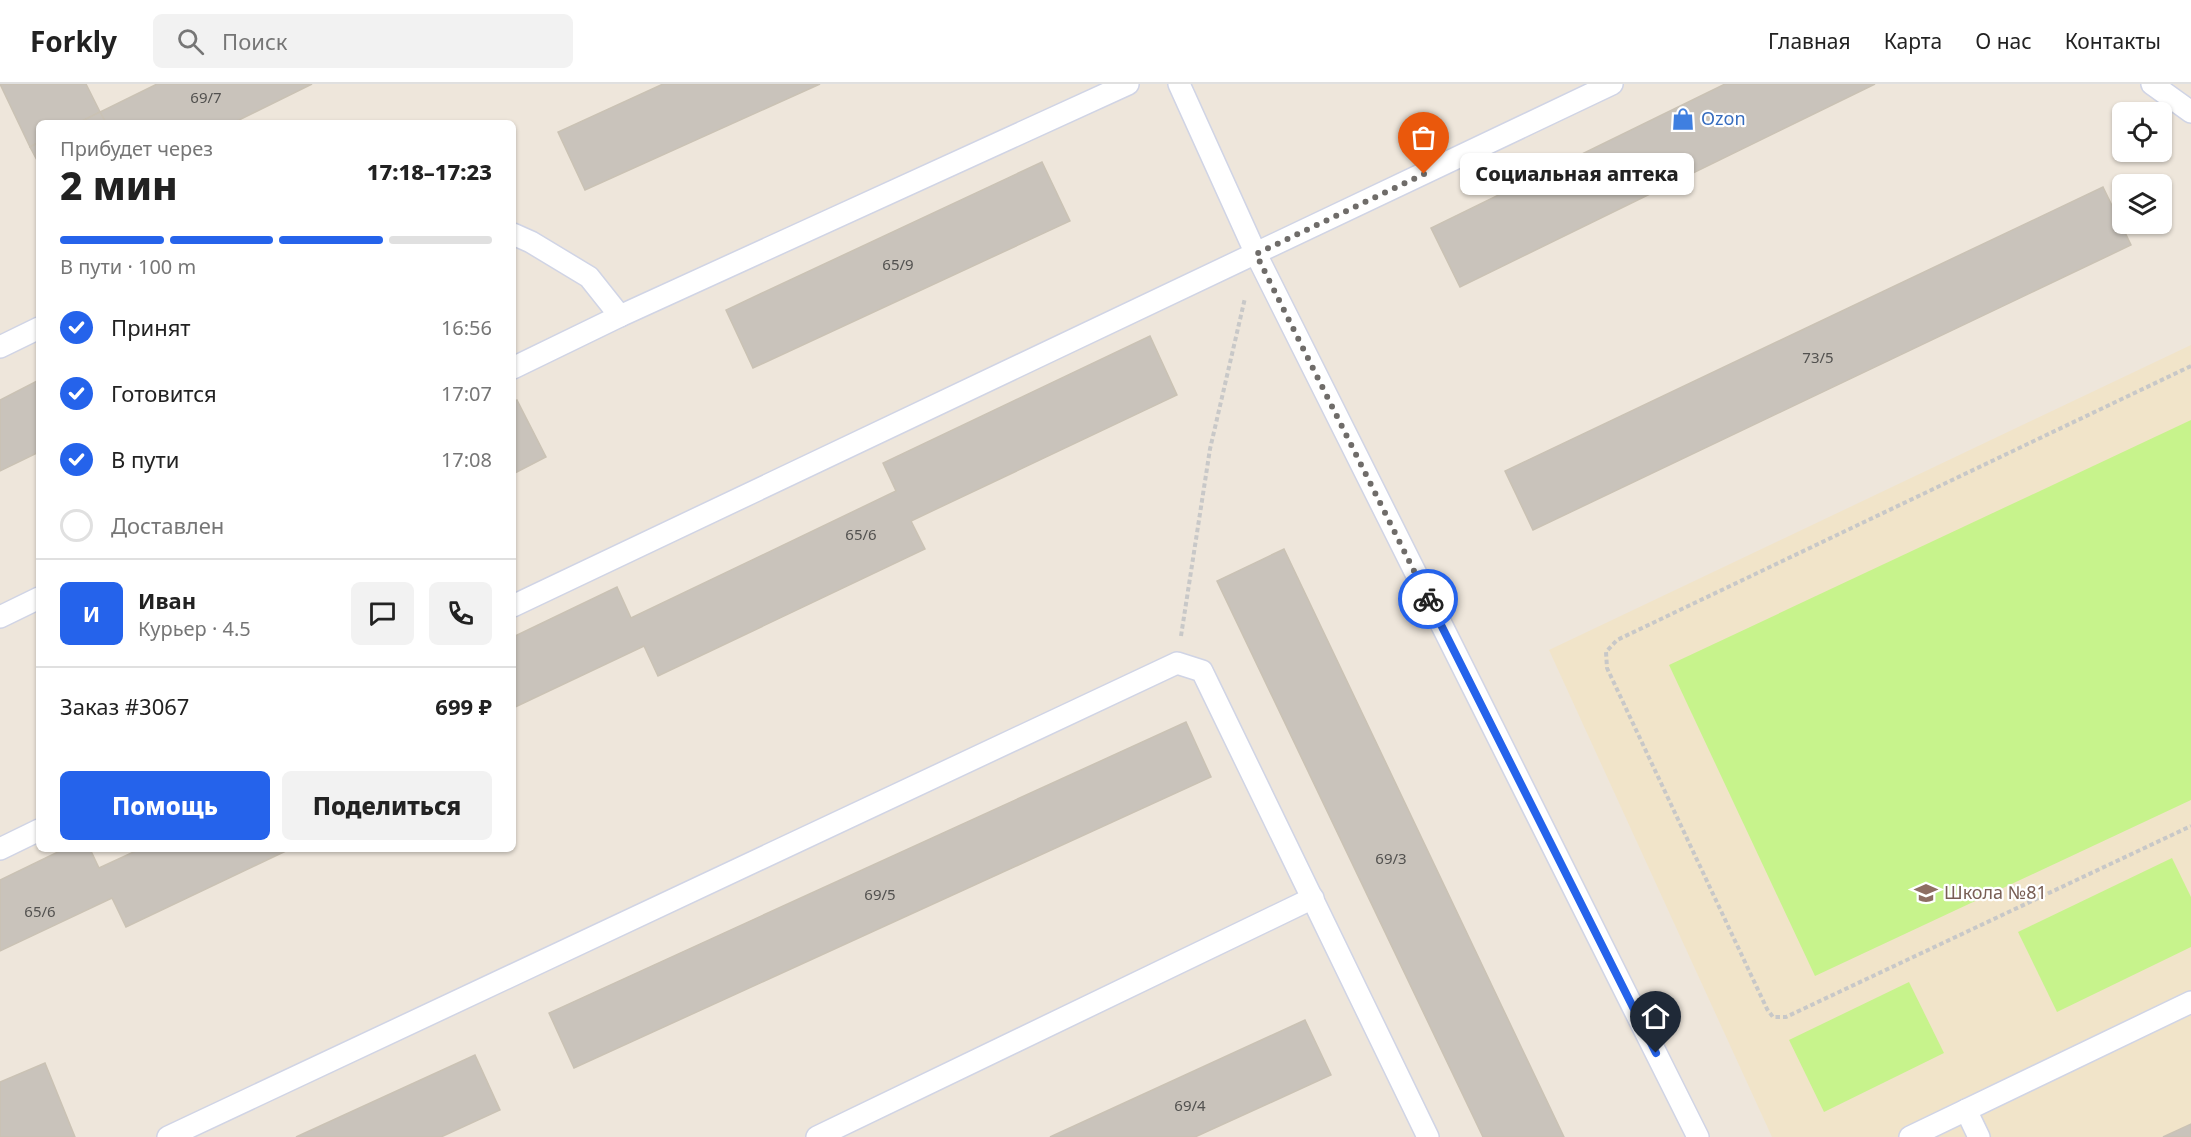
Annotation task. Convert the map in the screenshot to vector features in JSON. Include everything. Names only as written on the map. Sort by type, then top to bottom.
[{"type":"lane","points":[[516,367],[620,316],[1128,84]]},
{"type":"lane","points":[[1179,84],[1256,254],[1698,1137]]},
{"type":"lane","points":[[516,605],[1612,84]]},
{"type":"lane","points":[[2152,84],[2191,112]]},
{"type":"lane","points":[[516,235],[589,277],[620,316]]},
{"type":"lane","points":[[0,347],[36,329]]},
{"type":"lane","points":[[0,617],[36,599]]},
{"type":"lane","points":[[168,1137],[1177,663],[1202,671],[1428,1137]]},
{"type":"lane","points":[[0,849],[36,831]]},
{"type":"lane","points":[[817,1137],[1313,898]]},
{"type":"lane","points":[[1910,1137],[2191,1002]]},
{"type":"lane","points":[[1966,1110],[1979,1137]]},
{"type":"path","points":[[1177,663],[1210,449],[1256,254]]},
{"type":"path","points":[[2191,366],[1617,640],[1606,652],[1607,668],[1767,1009],[1773,1017],[1786,1017],[2191,826]]},
{"type":"shaded area","name":"Школа №81","points":[[2191,345],[2191,1137],[1772,1137],[1549,650]]},
{"type":"green space","points":[[2191,420],[2191,800],[1815,976],[1669,665]]},
{"type":"green space","points":[[2172,858],[2191,897],[2191,947],[2057,1012],[2018,932]]},
{"type":"green space","points":[[1909,982],[1944,1053],[1824,1112],[1789,1040]]},
{"type":"building","points":[[0,84],[86,84],[100,112],[84,120],[36,120],[36,144],[30,147]]},
{"type":"building","points":[[157,84],[312,84],[239,120],[104,120],[100,112]]},
{"type":"building","points":[[663,84],[820,84],[585,190],[558,132]]},
{"type":"building","points":[[1725,84],[1875,84],[1460,287],[1431,228]]},
{"type":"building","points":[[100,112],[104,120],[84,120]]},
{"type":"building","points":[[36,144],[36,158],[30,147]]},
{"type":"building","points":[[1042,162],[1070,221],[753,368],[726,310]]},
{"type":"building","points":[[2103,187],[2112,206],[2112,234],[2126,234],[2131,245],[1533,530],[1505,471]]},
{"type":"building","points":[[1150,336],[1177,395],[911,521],[925,549],[658,676],[644,646],[516,707],[516,636],[617,587],[631,618],[896,491],[883,463]]},
{"type":"building","points":[[36,382],[36,453],[0,471],[0,400]]},
{"type":"building","points":[[516,400],[546,457],[516,472]]},
{"type":"building","points":[[1284,549],[1564,1137],[1483,1137],[1217,581]]},
{"type":"building","points":[[1186,722],[1211,777],[574,1068],[549,1013]]},
{"type":"building","points":[[58,852],[91,852],[99,868],[134,852],[284,852],[126,927],[112,898],[0,951],[0,880]]},
{"type":"building","points":[[1305,1020],[1331,1075],[1195,1137],[1050,1137]]},
{"type":"building","points":[[475,1055],[500,1110],[441,1137],[296,1137]]},
{"type":"building","points":[[45,1063],[75,1137],[0,1137],[0,1082]]},
{"type":"building","points":[[2191,1124],[2191,1137],[2163,1137]]},
{"type":"way so far","points":[[1424,174],[1256,254],[1428,599]]},
{"type":"place","name":"Ozon","points":[[1683,119]]},
{"type":"place","name":"Социальная аптека","points":[[1424,174]]},
{"type":"place","name":"Школа №81","points":[[1926,893]]},
{"type":"route","points":[[1428,599],[1656,1053]]}]
